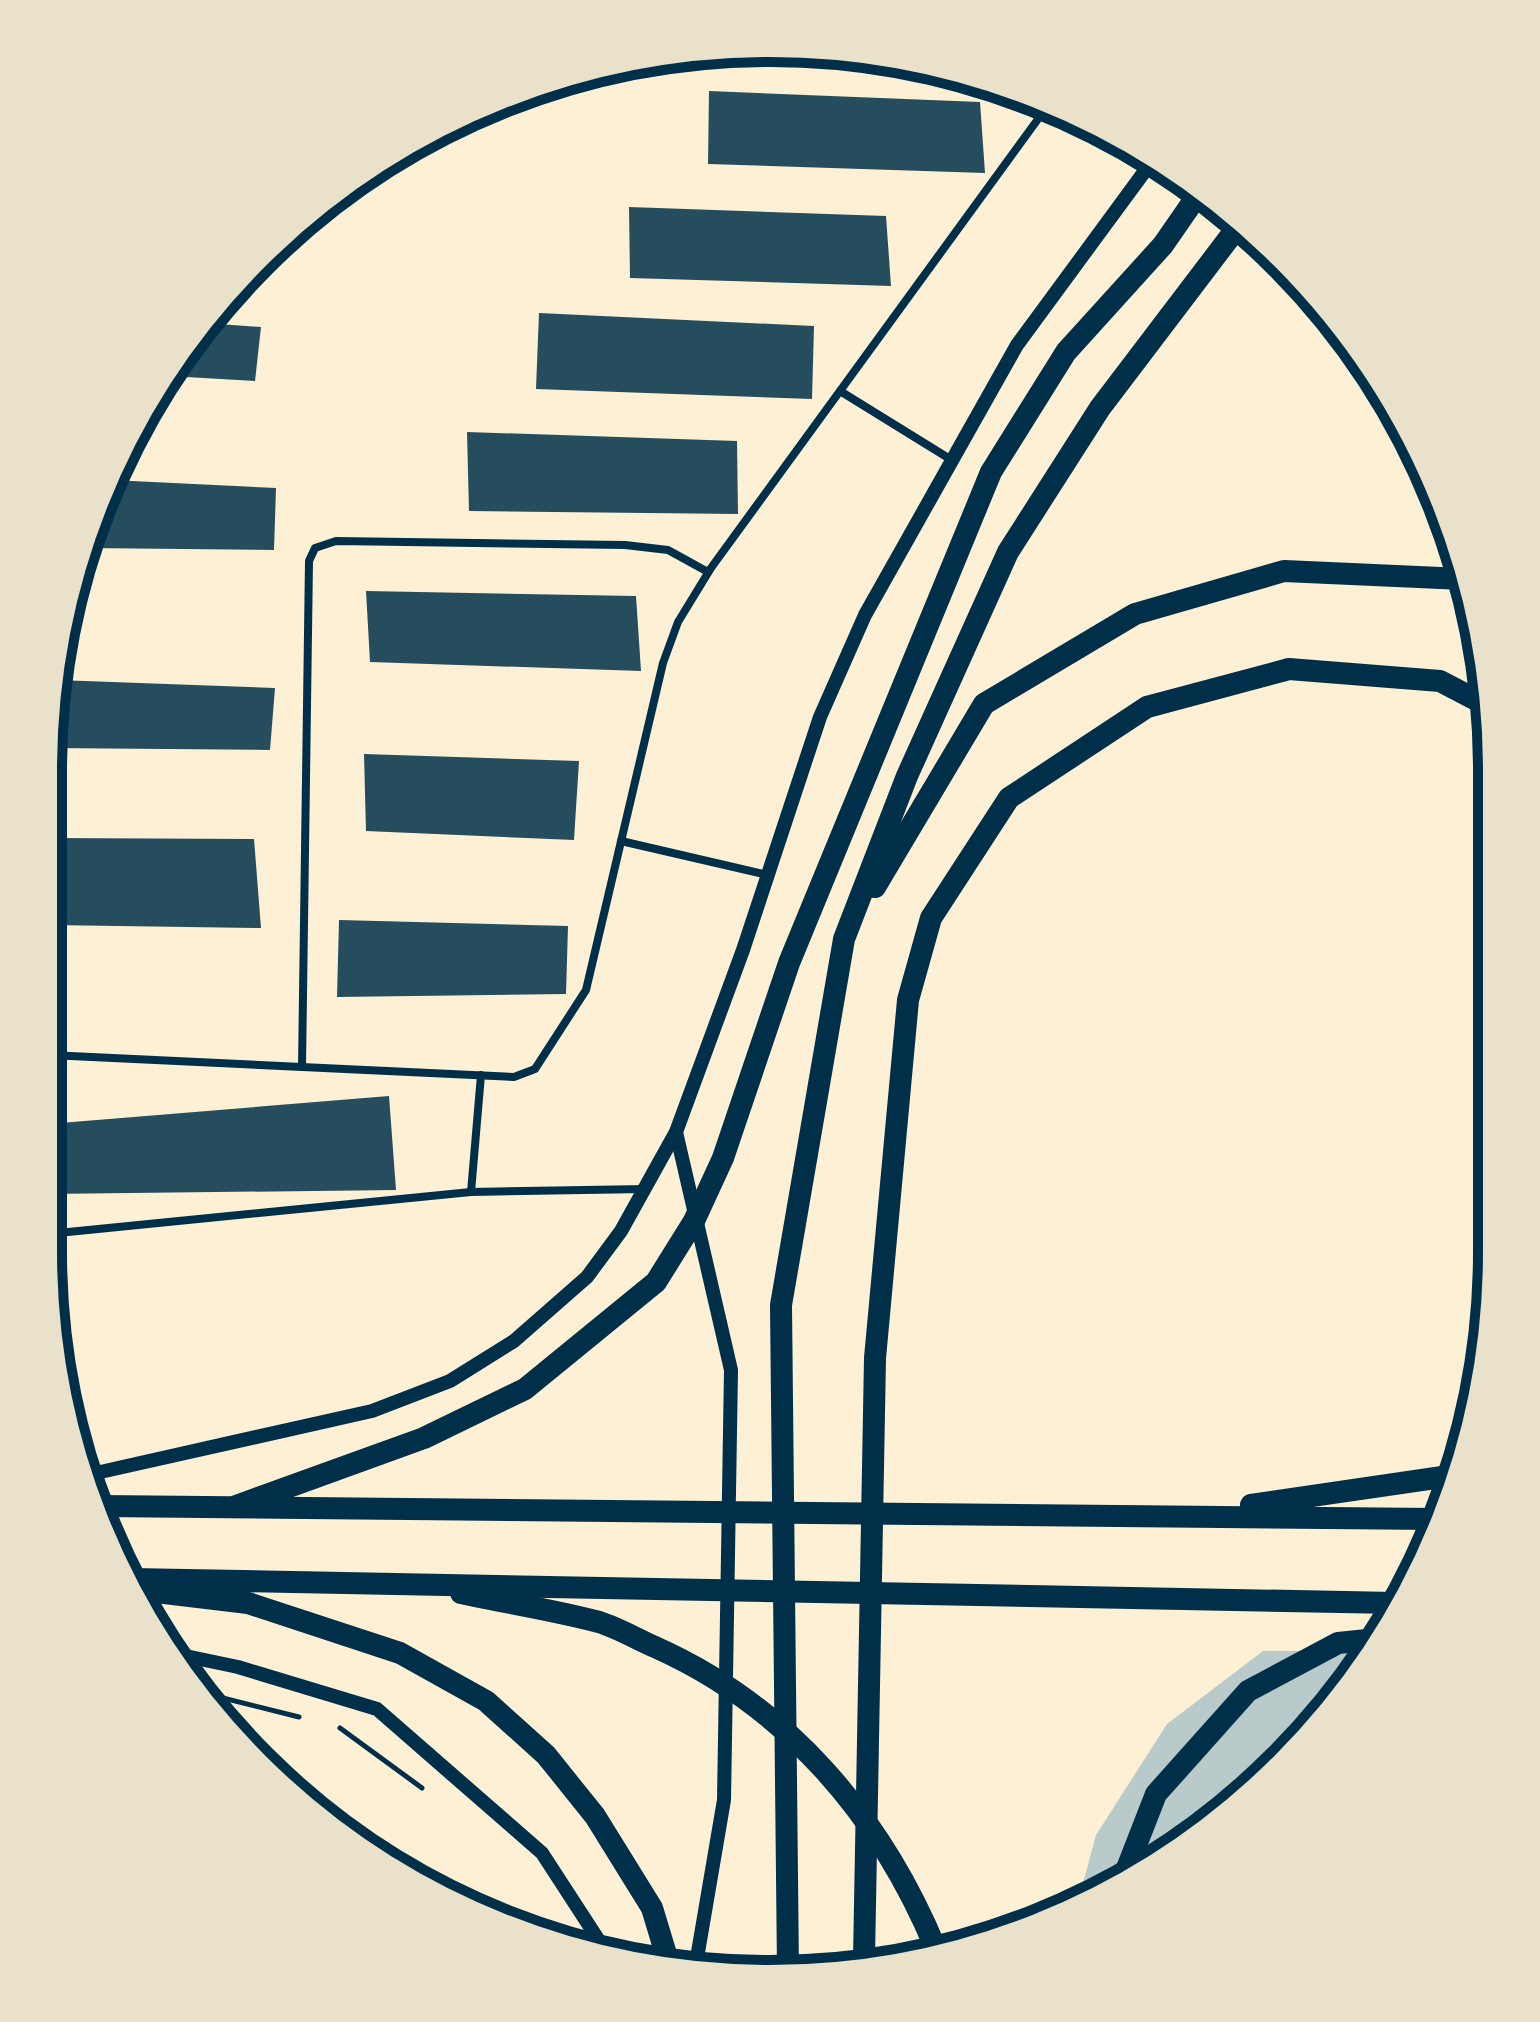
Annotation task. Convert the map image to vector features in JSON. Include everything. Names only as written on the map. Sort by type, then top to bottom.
[{"type":"highway","points":[[236,1506],[424,1438],[525,1389],[656,1282],[694,1221],[723,1158],[789,963],[991,472],[1066,352],[1163,245],[1193,202]]},
{"type":"highway","points":[[788,1959],[781,1305],[844,939],[907,776],[1008,552],[1100,408],[1232,234]]},
{"type":"highway","points":[[844,939],[984,704],[1135,614],[1284,571],[1451,578]]},
{"type":"highway","points":[[864,1954],[875,1358],[908,1000],[931,918],[1009,798],[1147,707],[1289,669],[1440,681],[1474,699]]},
{"type":"highway","points":[[1186,1515],[1441,1477]]},
{"type":"highway","points":[[110,1506],[1426,1519]]},
{"type":"highway","points":[[143,1579],[1385,1603]]},
{"type":"highway","points":[[409,1582],[601,1623],[683,1660],[742,1694],[805,1746],[849,1797],[900,1871],[932,1941]]},
{"type":"highway","points":[[149,1591],[248,1603],[400,1653],[486,1701],[546,1755],[595,1816],[652,1908],[665,1952]]},
{"type":"highway","points":[[1130,1862],[1156,1794],[1248,1691],[1338,1643],[1362,1641]]},
{"type":"street","points":[[62,1056],[514,1077],[535,1069],[574,1014],[586,990],[663,663],[678,622],[708,572],[1040,116]]},
{"type":"street","points":[[98,1473],[372,1411],[450,1381],[514,1341],[587,1277],[647,1189],[676,1132],[827,702],[865,615],[950,459],[1017,345],[1145,170]]},
{"type":"street","points":[[840,391],[950,459]]},
{"type":"street","points":[[302,1067],[309,561],[315,548],[336,541],[625,545],[668,550],[708,572]]},
{"type":"street","points":[[621,841],[768,875]]},
{"type":"street","points":[[471,1192],[481,1075]]},
{"type":"street","points":[[676,1132],[731,1370],[724,1800],[697,1956]]},
{"type":"street","points":[[62,1233],[471,1192],[647,1189]]},
{"type":"street","points":[[189,1657],[238,1667],[377,1709],[542,1853],[597,1938]]},
{"type":"path","points":[[220,1697],[310,1720]]},
{"type":"path","points":[[325,1724],[339,1727],[429,1794]]},
{"type":"shaded area","points":[[1263,1651],[1355,1651],[1302,1719],[1237,1784],[1163,1841],[1082,1888],[1096,1835],[1167,1724]]},
{"type":"building","points":[[709,91],[980,102],[985,173],[708,164]]},
{"type":"building","points":[[629,207],[886,216],[891,286],[630,278]]},
{"type":"building","points":[[539,313],[814,326],[812,399],[536,389]]},
{"type":"building","points":[[220,324],[261,327],[255,381],[181,377]]},
{"type":"building","points":[[467,432],[737,441],[738,514],[469,511]]},
{"type":"building","points":[[124,481],[276,488],[274,550],[98,548]]},
{"type":"building","points":[[366,591],[636,596],[641,671],[370,662]]},
{"type":"building","points":[[68,680],[275,688],[270,750],[63,748]]},
{"type":"building","points":[[364,754],[579,761],[574,840],[366,831]]},
{"type":"building","points":[[62,838],[254,839],[261,928],[62,925]]},
{"type":"building","points":[[339,920],[568,926],[566,994],[337,997]]},
{"type":"building","points":[[389,1096],[396,1190],[62,1194],[62,1123]]}]
